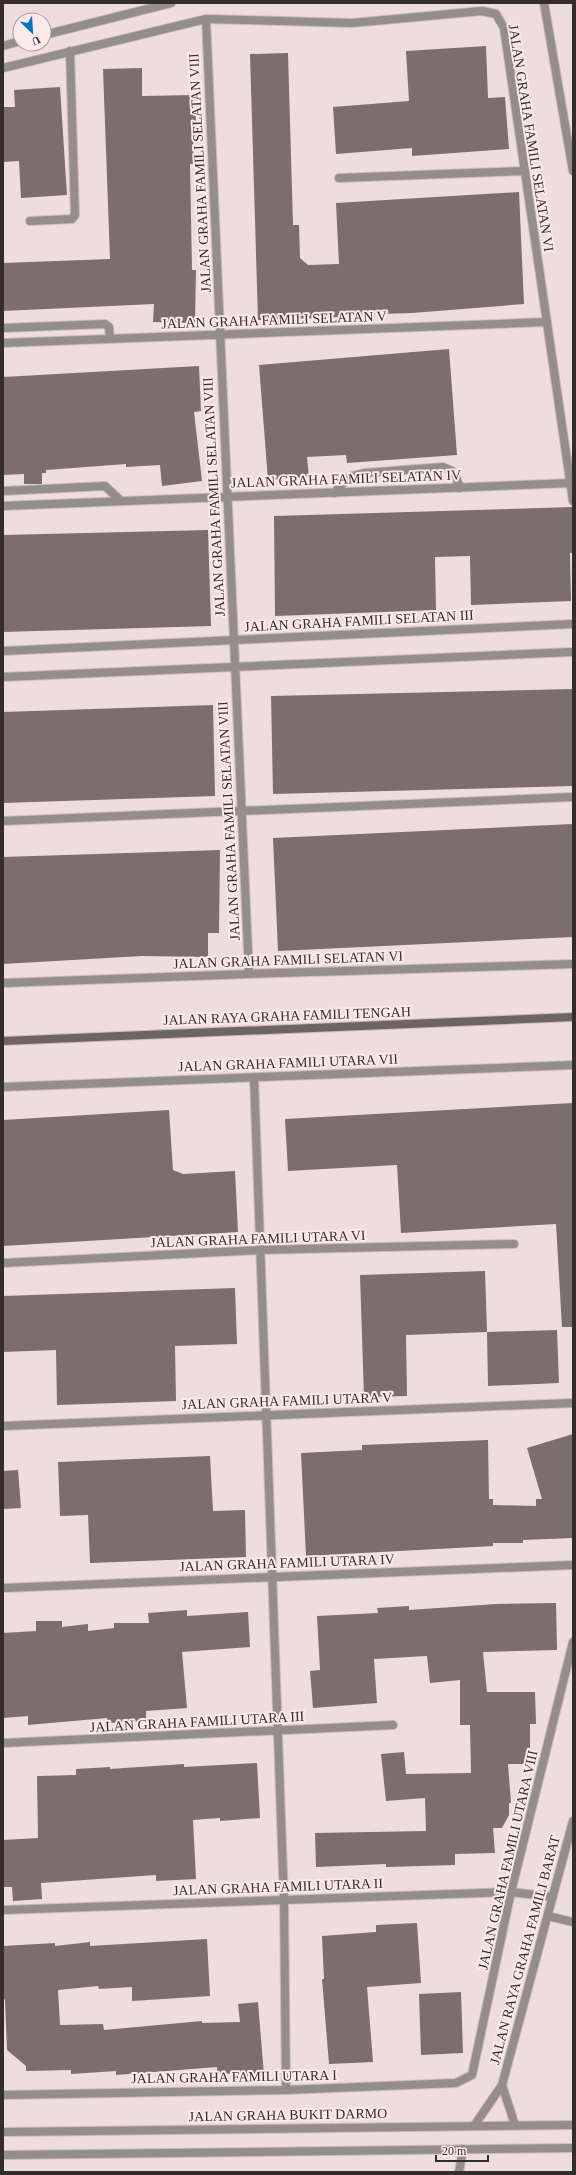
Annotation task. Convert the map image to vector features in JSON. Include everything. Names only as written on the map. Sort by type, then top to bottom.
[{"type":"street","points":[[52,33],[171,3]]},
{"type":"street","points":[[544,3],[573,171]]},
{"type":"street","name":"JALAN GRAHA FAMILI SELATAN VI","points":[[3,68],[206,19],[352,23],[482,11],[492,12],[501,21],[504,28],[573,501]]},
{"type":"street","name":"JALAN GRAHA FAMILI SELATAN VIII","points":[[206,19],[249,974]]},
{"type":"street","points":[[30,221],[72,219],[75,215],[70,51]]},
{"type":"street","points":[[339,178],[524,172]]},
{"type":"street","name":"JALAN GRAHA FAMILI SELATAN V","points":[[3,343],[546,322]]},
{"type":"street","points":[[3,328],[105,324],[109,326],[110,339]]},
{"type":"street","points":[[334,493],[349,477],[444,467],[454,472],[460,488]]},
{"type":"street","name":"JALAN GRAHA FAMILI SELATAN IV","points":[[3,506],[570,483]]},
{"type":"street","points":[[3,491],[105,486],[121,501]]},
{"type":"street","name":"JALAN GRAHA FAMILI SELATAN III","points":[[3,651],[573,624]]},
{"type":"street","points":[[3,677],[573,652]]},
{"type":"street","points":[[3,821],[573,798]]},
{"type":"street","name":"JALAN GRAHA FAMILI SELATAN VI","points":[[3,983],[573,964]]},
{"type":"street","name":"JALAN RAYA GRAHA FAMILI TENGAH","points":[[3,1041],[573,1017]]},
{"type":"street","name":"JALAN GRAHA FAMILI UTARA VII","points":[[3,1087],[573,1065]]},
{"type":"street","points":[[254,1077],[259,1250],[284,1900],[286,2090]]},
{"type":"street","name":"JALAN GRAHA FAMILI UTARA VI","points":[[3,1263],[259,1250],[514,1244]]},
{"type":"street","name":"JALAN GRAHA FAMILI UTARA V","points":[[3,1426],[266,1414],[573,1403]]},
{"type":"street","name":"JALAN GRAHA FAMILI UTARA IV","points":[[3,1588],[573,1565]]},
{"type":"street","name":"JALAN GRAHA FAMILI UTARA VIII","points":[[466,2080],[472,2076],[475,2069],[511,1892],[573,1642]]},
{"type":"street","name":"JALAN GRAHA FAMILI UTARA III","points":[[3,1743],[278,1732],[393,1725]]},
{"type":"street","name":"JALAN RAYA GRAHA FAMILI BARAT","points":[[474,2126],[502,2086],[573,1821]]},
{"type":"street","name":"JALAN GRAHA FAMILI UTARA II","points":[[3,1910],[511,1892],[553,1897]]},
{"type":"street","points":[[548,1916],[573,1922]]},
{"type":"street","name":"JALAN GRAHA FAMILI UTARA I","points":[[3,2095],[286,2090],[456,2083],[466,2080]]},
{"type":"street","name":"JALAN RAYA GRAHA FAMILI BARAT","points":[[502,2086],[515,2126]]},
{"type":"street","name":"JALAN GRAHA BUKIT DARMO","points":[[3,2132],[573,2125]]},
{"type":"street","points":[[3,2155],[573,2148]]},
{"type":"street","points":[[459,2172],[463,2149]]},
{"type":"building","points":[[486,46],[488,98],[505,97],[509,149],[412,156],[412,148],[336,154],[333,107],[409,101],[406,51]]},
{"type":"building","points":[[288,53],[293,225],[299,225],[300,258],[308,265],[339,264],[336,203],[519,192],[524,304],[412,313],[346,315],[346,317],[258,320],[250,54]]},
{"type":"building","points":[[142,68],[142,96],[195,95],[196,125],[193,125],[194,164],[190,164],[192,270],[196,270],[195,323],[153,322],[154,304],[3,311],[3,263],[110,259],[103,69]]},
{"type":"building","points":[[60,87],[67,195],[21,198],[19,161],[3,162],[3,107],[15,107],[14,90]]},
{"type":"building","points":[[449,349],[457,455],[347,463],[346,455],[307,457],[309,477],[268,480],[259,365]]},
{"type":"building","points":[[199,366],[201,411],[194,412],[202,481],[162,486],[160,465],[126,467],[126,464],[46,470],[46,473],[42,473],[42,484],[24,484],[24,474],[3,475],[3,377]]},
{"type":"building","points":[[573,507],[573,553],[570,553],[571,601],[471,605],[470,556],[435,557],[436,610],[275,616],[274,516]]},
{"type":"building","points":[[208,530],[211,626],[3,632],[3,535]]},
{"type":"building","points":[[573,689],[573,786],[273,794],[271,696]]},
{"type":"building","points":[[213,705],[215,796],[3,803],[3,712]]},
{"type":"building","points":[[573,824],[573,937],[278,951],[273,838]]},
{"type":"building","points":[[220,850],[219,933],[208,933],[208,957],[142,956],[3,964],[3,857]]},
{"type":"building","points":[[573,1103],[573,1327],[562,1327],[556,1224],[401,1233],[397,1165],[288,1171],[285,1119]]},
{"type":"building","points":[[169,1110],[173,1170],[183,1174],[235,1171],[238,1232],[3,1246],[3,1120]]},
{"type":"building","points":[[485,1271],[487,1332],[406,1335],[407,1396],[364,1397],[360,1275]]},
{"type":"building","points":[[235,1288],[237,1344],[175,1346],[176,1401],[57,1405],[56,1350],[3,1352],[3,1296]]},
{"type":"building","points":[[557,1330],[559,1383],[488,1386],[487,1332]]},
{"type":"building","points":[[573,1434],[573,1538],[523,1540],[523,1543],[493,1543],[493,1546],[306,1556],[301,1453],[362,1450],[362,1445],[488,1440],[489,1499],[493,1499],[493,1505],[536,1506],[536,1499],[542,1499],[527,1448]]},
{"type":"building","points":[[210,1456],[213,1511],[245,1510],[246,1557],[90,1563],[88,1515],[60,1516],[58,1462]]},
{"type":"building","points":[[18,1470],[21,1508],[3,1509],[3,1471]]},
{"type":"building","points":[[556,1603],[557,1650],[483,1652],[487,1692],[535,1692],[536,1724],[530,1724],[530,1764],[508,1764],[511,1803],[509,1803],[509,1815],[502,1828],[493,1828],[495,1853],[455,1854],[455,1865],[386,1867],[386,1864],[316,1867],[315,1833],[426,1831],[425,1798],[386,1801],[381,1754],[404,1752],[406,1774],[471,1773],[470,1725],[460,1725],[460,1680],[430,1683],[427,1656],[374,1659],[377,1703],[313,1708],[310,1671],[320,1670],[317,1616],[378,1613],[377,1608],[409,1606],[409,1610],[496,1604]]},
{"type":"building","points":[[187,1610],[187,1616],[248,1612],[250,1647],[182,1652],[187,1708],[146,1711],[146,1721],[107,1723],[107,1718],[28,1725],[28,1716],[3,1718],[3,1633],[36,1631],[36,1621],[62,1621],[62,1627],[88,1624],[88,1631],[114,1628],[114,1623],[149,1623],[148,1613]]},
{"type":"building","points":[[257,1763],[260,1818],[220,1821],[220,1818],[193,1820],[196,1879],[156,1881],[156,1875],[41,1883],[42,1899],[13,1901],[12,1887],[3,1887],[3,1840],[38,1838],[37,1776],[76,1775],[76,1769],[110,1767],[110,1769],[184,1764],[184,1767]]},
{"type":"building","points":[[417,1923],[421,1983],[367,1987],[373,2062],[329,2064],[322,1979],[324,1979],[322,1936],[376,1932],[376,1925]]},
{"type":"building","points":[[207,1939],[210,1996],[132,2001],[132,1987],[99,1989],[98,1986],[58,1990],[60,2025],[103,2024],[104,2030],[202,2021],[202,2023],[240,2022],[238,2004],[258,2002],[264,2075],[244,2077],[244,2073],[217,2074],[217,2067],[116,2075],[116,2071],[71,2074],[71,2070],[26,2071],[26,2066],[7,2050],[5,1999],[3,2000],[3,1946],[55,1943],[55,1946],[90,1942],[90,1946]]},
{"type":"building","points":[[461,1992],[463,2053],[421,2055],[419,1994]]}]
